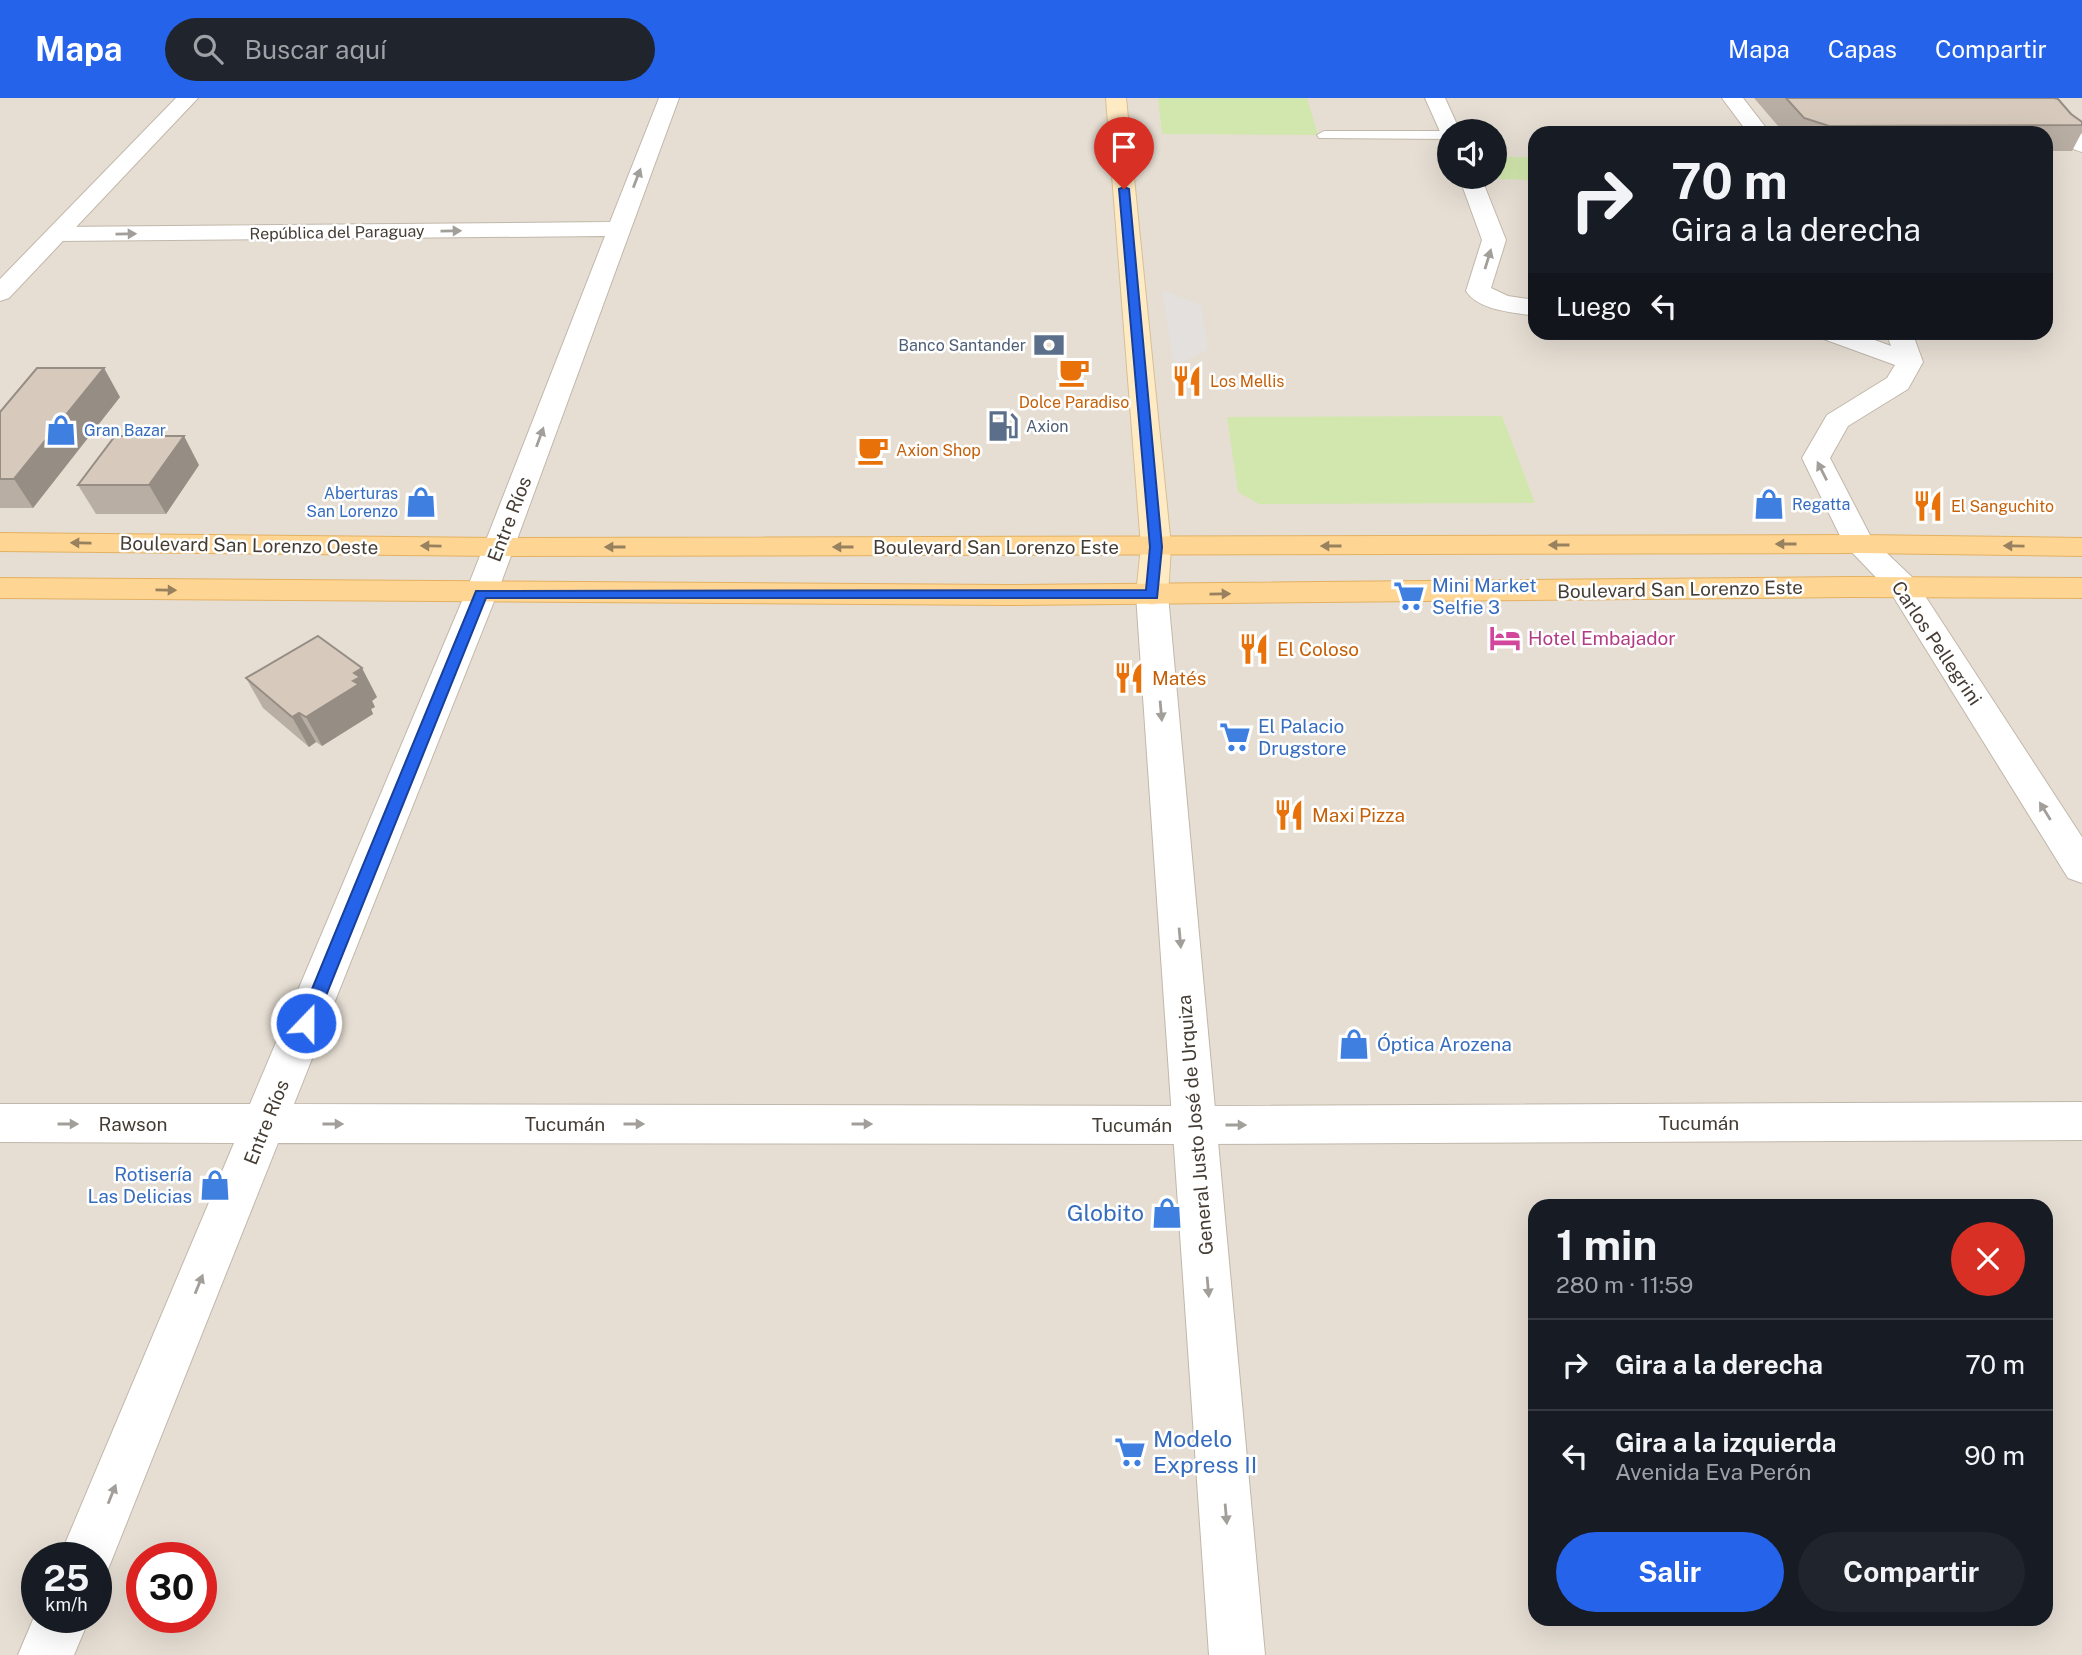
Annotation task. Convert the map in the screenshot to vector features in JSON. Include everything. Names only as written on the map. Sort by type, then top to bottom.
[{"type":"main road","points":[[1116,98],[1156,547],[1152,595]]},
{"type":"main road","name":"Boulevard San Lorenzo Oeste","points":[[0,542],[499,547]]},
{"type":"main road","name":"Boulevard San Lorenzo Este","points":[[499,547],[1859,544],[2082,547]]},
{"type":"main road","name":"Boulevard San Lorenzo Este","points":[[481,594],[1152,595],[1903,586],[2082,588]]},
{"type":"main road","points":[[0,588],[481,594]]},
{"type":"street","points":[[0,293],[188,98]]},
{"type":"street","name":"Entre Ríos","points":[[93,1542],[481,594],[617,229],[669,98]]},
{"type":"street","points":[[1435,98],[1444,119]]},
{"type":"street","points":[[1731,98],[1753,126]]},
{"type":"street","points":[[2043,98],[2052,118],[2082,146]]},
{"type":"street","points":[[1475,189],[1494,240],[1478,291],[1502,303],[1528,308]]},
{"type":"street","name":"República del Paraguay","points":[[57,234],[617,229]]},
{"type":"street","points":[[1849,340],[1910,362]]},
{"type":"street","points":[[1902,340],[1910,362]]},
{"type":"street","name":"Carlos Pellegrini","points":[[1910,362],[1898,383],[1837,421],[1816,458],[1859,544],[1903,586],[2082,869]]},
{"type":"street","name":"General Justo José de Urquiza","points":[[1152,595],[1237,1655]]},
{"type":"street","name":"Tucumán","points":[[265,1124],[1195,1125],[2082,1121]]},
{"type":"street","name":"Rawson","points":[[0,1124],[265,1124]]},
{"type":"street","points":[[46,1655],[55,1633]]},
{"type":"lane","points":[[1324,135],[1437,133]]},
{"type":"shaded area","points":[[0,98],[2082,98],[2082,1655],[0,1655]]},
{"type":"shaded area","points":[[1162,290],[1201,305],[1208,349],[1174,367]]},
{"type":"green space","points":[[1158,98],[1307,98],[1318,135],[1162,134]]},
{"type":"green space","points":[[1507,157],[1528,157],[1528,180],[1507,179]]},
{"type":"green space","points":[[1502,416],[1535,503],[1259,504],[1238,492],[1227,417]]},
{"type":"building","points":[[1786,98],[2054,98],[2082,122],[2082,125],[1829,126],[1804,118]]},
{"type":"building","points":[[37,368],[104,368],[14,479],[0,479],[0,412]]},
{"type":"building","points":[[115,436],[184,436],[149,485],[78,485]]},
{"type":"building","points":[[318,636],[362,668],[354,673],[360,677],[353,681],[359,684],[306,717],[299,713],[292,717],[246,678]]},
{"type":"place","name":"Banco Santander","points":[[1049,345]]},
{"type":"place","name":"Dolce Paradiso","points":[[1074,372]]},
{"type":"place","name":"Los Mellis","points":[[1187,381]]},
{"type":"place","name":"Axion","points":[[1003,426]]},
{"type":"place","name":"Gran Bazar","points":[[61,430]]},
{"type":"place","name":"Axion Shop","points":[[873,450]]},
{"type":"place","name":"Aberturas San Lorenzo","points":[[421,502]]},
{"type":"place","name":"Regatta","points":[[1769,504]]},
{"type":"place","name":"El Sanguchito","points":[[1928,506]]},
{"type":"place","name":"Mini Market Selfie 3","points":[[1409,596]]},
{"type":"place","name":"Hotel Embajador","points":[[1505,638]]},
{"type":"place","name":"El Coloso","points":[[1254,649]]},
{"type":"place","name":"Matés","points":[[1129,678]]},
{"type":"place","name":"El Palacio Drugstore","points":[[1235,737]]},
{"type":"place","name":"Maxi Pizza","points":[[1289,815]]},
{"type":"place","name":"Óptica Arozena","points":[[1354,1044]]},
{"type":"place","name":"Rotisería Las Delicias","points":[[215,1185]]},
{"type":"place","name":"Globito","points":[[1167,1213]]},
{"type":"place","name":"Modelo Express II","points":[[1130,1452]]},
{"type":"route","points":[[306,1023],[481,594],[1152,595],[1156,547],[1124,189]]}]
